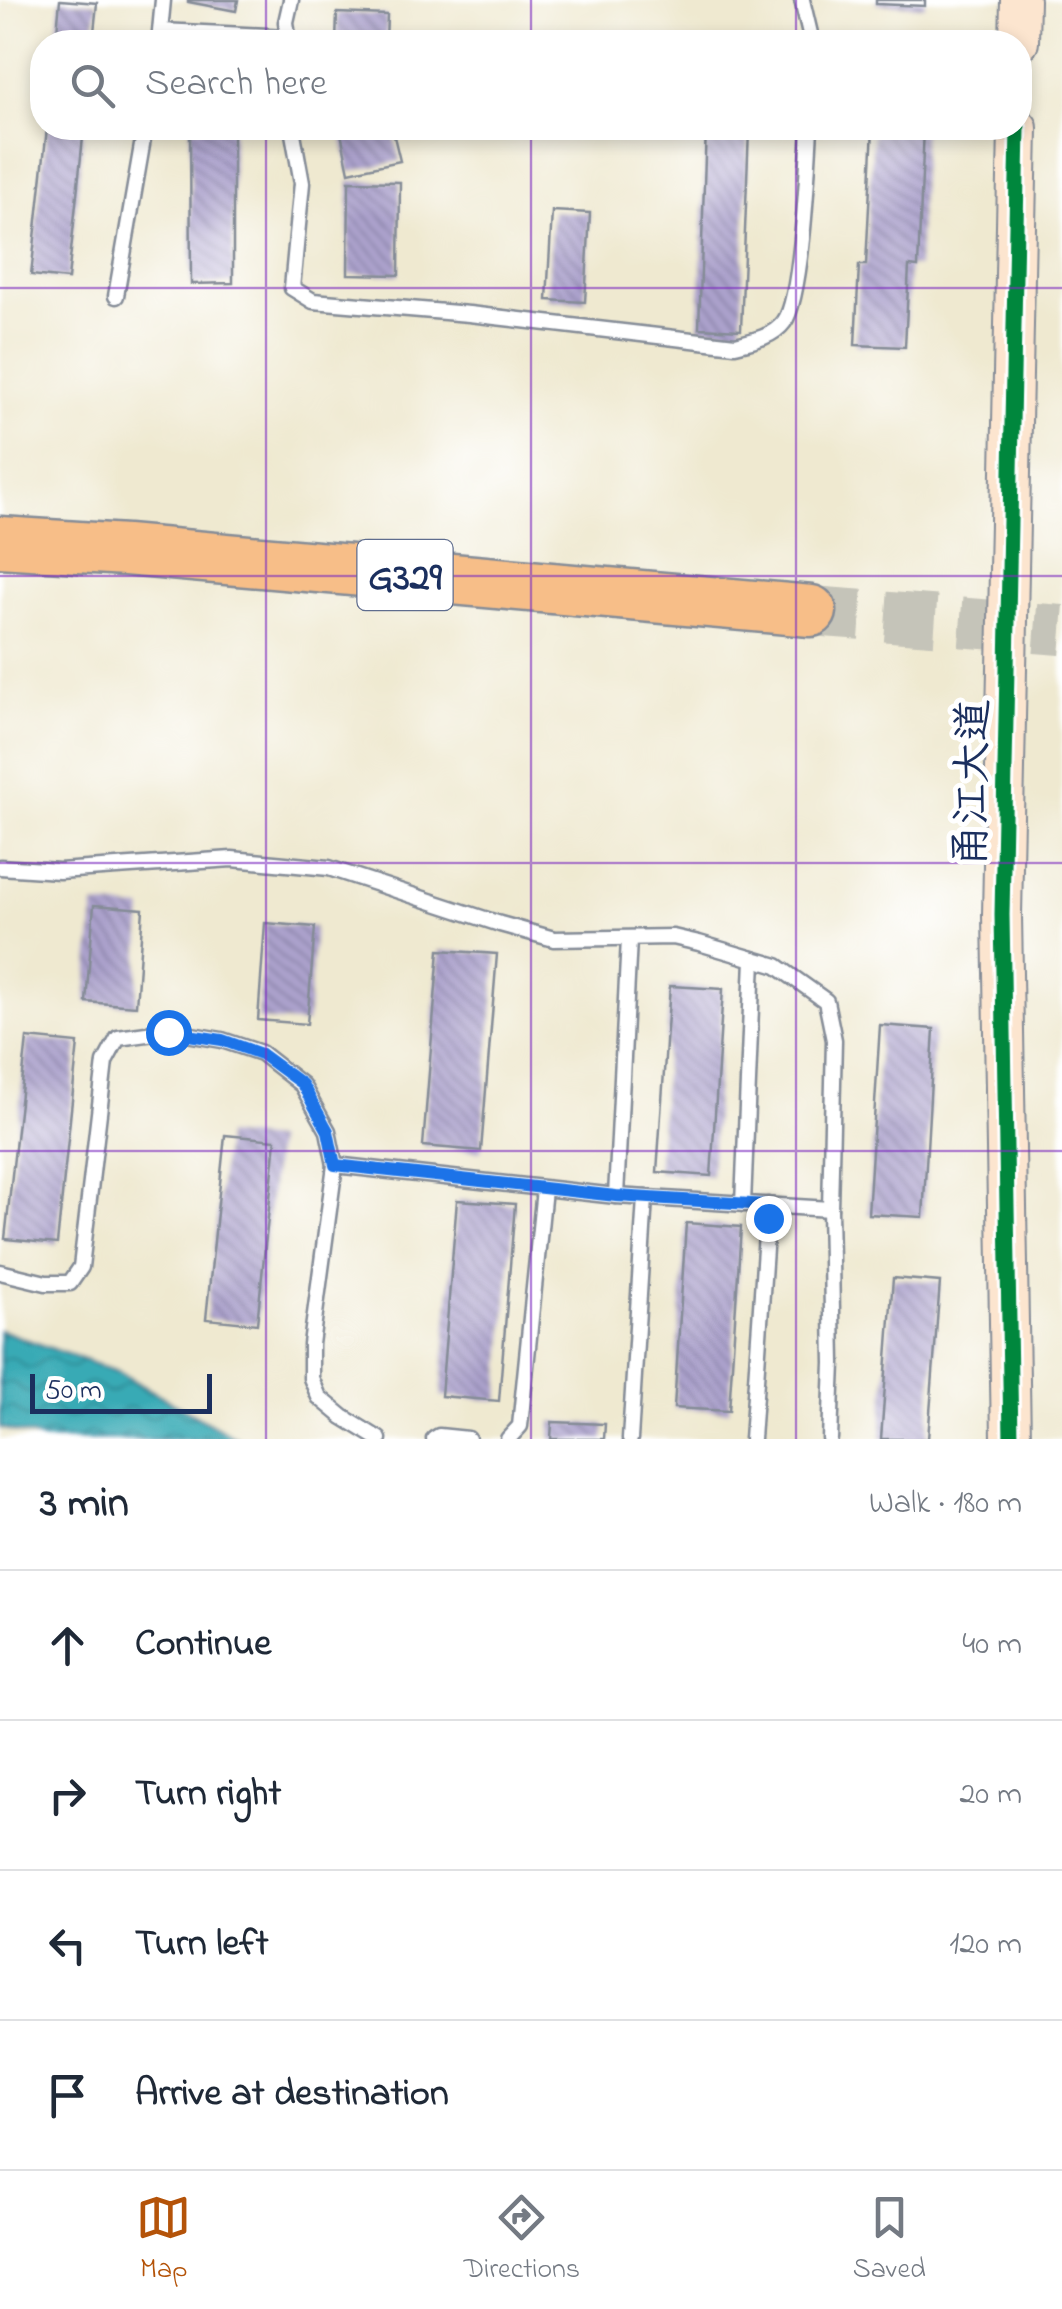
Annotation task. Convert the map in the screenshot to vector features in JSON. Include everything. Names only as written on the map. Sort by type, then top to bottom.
[{"type":"highway","name":"G329","points":[[0,542],[811,611]]},
{"type":"main road","points":[[1019,30],[1020,0]]},
{"type":"main road","name":"甬江大道","points":[[1012,1439],[1002,915],[1018,140]]},
{"type":"lane","points":[[161,30],[164,0]]},
{"type":"lane","points":[[287,30],[291,0]]},
{"type":"lane","points":[[802,0],[809,30]]},
{"type":"lane","points":[[116,296],[143,140]]},
{"type":"lane","points":[[294,140],[302,183],[292,288],[313,301],[469,314],[736,346],[764,338],[785,322],[794,292],[810,140]]},
{"type":"lane","points":[[0,868],[59,871],[232,859],[330,868],[554,939],[672,937],[777,966],[826,1001],[834,1040],[830,1439]]},
{"type":"lane","points":[[616,1196],[630,939]]},
{"type":"lane","points":[[743,1204],[753,958]]},
{"type":"lane","points":[[0,1272],[46,1283],[70,1283],[80,1267],[105,1062],[118,1038],[168,1032],[222,1040],[261,1054],[302,1084],[328,1131],[335,1165],[311,1344],[311,1378],[319,1397],[342,1417],[379,1439]]},
{"type":"lane","points":[[335,1165],[616,1196],[830,1208]]},
{"type":"lane","points":[[508,1439],[520,1426],[544,1189]]},
{"type":"lane","points":[[630,1439],[645,1198]]},
{"type":"lane","points":[[752,1439],[768,1205]]},
{"type":"lane","points":[[434,1439],[468,1439]]},
{"type":"water","points":[[0,1330],[120,1373],[238,1439],[44,1439],[0,1428]]},
{"type":"building","points":[[60,0],[97,3],[94,30],[57,30]]},
{"type":"building","points":[[188,0],[238,0],[236,11]]},
{"type":"building","points":[[876,0],[925,0],[925,6],[876,4]]},
{"type":"building","points":[[337,13],[387,15],[386,30],[336,30]]},
{"type":"building","points":[[46,140],[83,140],[68,279],[31,275]]},
{"type":"building","points":[[190,140],[233,140],[233,283],[191,284]]},
{"type":"building","points":[[342,140],[395,140],[400,161],[349,172]]},
{"type":"building","points":[[706,140],[749,140],[741,330],[699,328]]},
{"type":"building","points":[[872,140],[923,140],[918,267],[909,266],[905,347],[855,345],[859,265],[866,265]]},
{"type":"building","points":[[349,181],[400,182],[399,275],[348,274]]},
{"type":"building","points":[[552,211],[590,213],[585,302],[547,300]]},
{"type":"building","points":[[94,905],[143,909],[136,1006],[86,1002]]},
{"type":"building","points":[[265,923],[315,927],[307,1024],[258,1020]]},
{"type":"building","points":[[439,950],[497,954],[481,1151],[423,1146]]},
{"type":"building","points":[[670,986],[723,989],[711,1176],[657,1172]]},
{"type":"building","points":[[880,1025],[934,1029],[923,1217],[868,1214]]},
{"type":"building","points":[[27,1038],[78,1043],[57,1244],[5,1239]]},
{"type":"building","points":[[225,1135],[276,1140],[257,1324],[206,1319]]},
{"type":"building","points":[[457,1200],[515,1204],[499,1401],[441,1396]]},
{"type":"building","points":[[686,1223],[741,1227],[729,1411],[674,1408]]},
{"type":"building","points":[[893,1278],[940,1282],[928,1439],[881,1439]]},
{"type":"building","points":[[552,1422],[605,1424],[604,1439],[551,1439]]},
{"type":"tunnel","points":[[811,611],[1062,630]]},
{"type":"cycle path","points":[[1011,1439],[1002,915],[1018,140]]},
{"type":"route","points":[[168,1032],[222,1040],[261,1054],[302,1084],[328,1131],[335,1165],[616,1196],[768,1205],[768,1218]]}]
